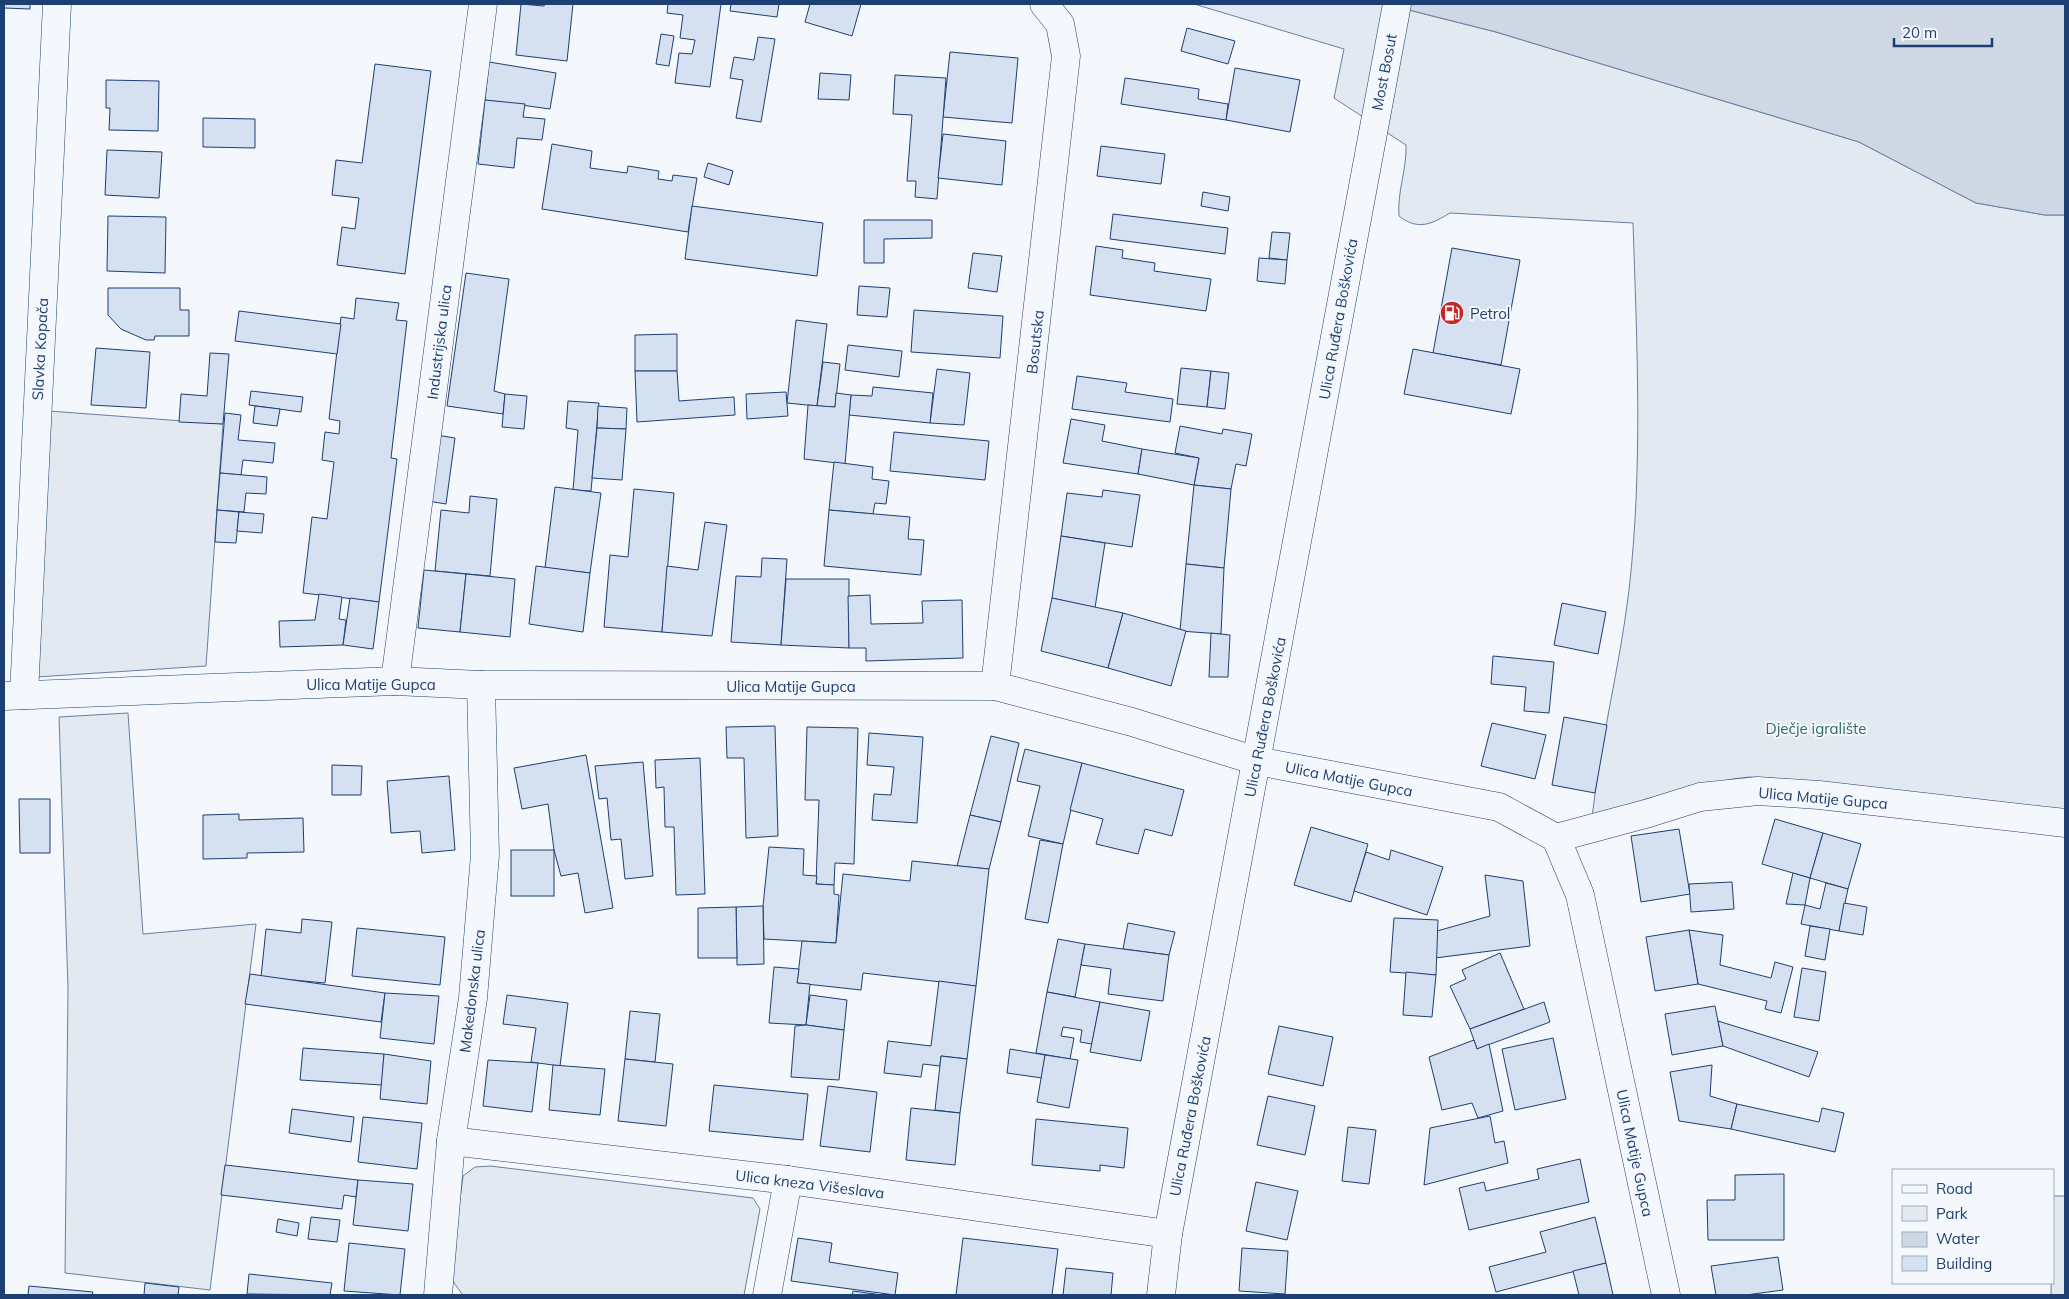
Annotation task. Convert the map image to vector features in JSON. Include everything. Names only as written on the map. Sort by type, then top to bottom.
[{"type":"street","name":"Slavka Kopača","points":[[14,696],[57,4]]},
{"type":"street","name":"Industrijska ulica","points":[[395,681],[483,4]]},
{"type":"street","name":"Bosutska","points":[[995,686],[1066,56],[1060,24],[1044,4]]},
{"type":"street","name":"Most Bosut","points":[[1371,140],[1397,4]]},
{"type":"street","name":"Ulica Ruđera Boškovića","points":[[1161,1295],[1168,1234],[1371,140]]},
{"type":"street","name":"Ulica Matije Gupca","points":[[14,696],[395,681],[481,685],[995,686],[1132,722],[1257,761],[1499,808],[1556,838],[1580,895],[1666,1295]]},
{"type":"street","name":"Makedonska ulica","points":[[438,1295],[452,1141],[473,998],[485,856],[481,685]]},
{"type":"street","name":"Ulica Matije Gupca","points":[[1556,838],[1700,797],[1758,791],[1819,795],[2065,823]]},
{"type":"street","name":"Ulica kneza Višeslava","points":[[452,1141],[788,1180],[1168,1234]]},
{"type":"street","points":[[767,1295],[788,1180]]},
{"type":"green space","name":"Dječje igralište","points":[[1194,4],[1385,4],[1496,32],[1859,142],[1976,203],[2045,215],[2065,215],[2065,814],[1784,779],[1750,777],[1733,779],[1646,799],[1601,817],[1592,818],[1600,761],[1621,647],[1633,544],[1638,406],[1633,223],[1450,213],[1431,223],[1419,225],[1406,221],[1399,216],[1399,207],[1406,145],[1334,98],[1344,49]]},
{"type":"green space","points":[[49,411],[223,424],[206,666],[36,677]]},
{"type":"green space","points":[[128,713],[143,934],[256,924],[210,1290],[65,1273],[68,988],[59,717]]},
{"type":"green space","points":[[490,1166],[753,1198],[760,1209],[744,1295],[463,1295],[454,1283],[451,1270],[463,1176],[475,1167]]},
{"type":"green space","points":[[2054,1196],[2065,1196],[2065,1295],[2051,1295],[2051,1284],[2054,1284]]},
{"type":"water","points":[[1385,4],[2065,4],[2065,215],[2045,215],[1976,203],[1859,142],[1496,32]]},
{"type":"building","points":[[4,4],[30,4],[30,9],[4,8]]},
{"type":"building","points":[[521,4],[544,6],[545,4],[573,4],[567,61],[516,55]]},
{"type":"building","points":[[668,4],[721,4],[710,87],[675,83],[679,53],[692,54],[695,40],[680,38],[683,15],[667,13]]},
{"type":"building","points":[[731,4],[779,4],[777,17],[730,11]]},
{"type":"building","points":[[810,4],[861,4],[852,36],[805,22]]},
{"type":"building","points":[[1187,28],[1235,41],[1228,64],[1181,51]]},
{"type":"building","points":[[661,34],[674,36],[669,66],[656,64]]},
{"type":"building","points":[[758,37],[775,39],[761,122],[736,118],[743,80],[730,78],[734,57],[754,60]]},
{"type":"building","points":[[950,52],[1018,58],[1012,123],[943,117]]},
{"type":"building","points":[[489,62],[556,73],[550,109],[485,100]]},
{"type":"building","points":[[375,64],[431,71],[405,274],[337,265],[342,227],[355,229],[359,198],[332,195],[336,160],[362,163]]},
{"type":"building","points":[[1235,68],[1300,80],[1290,132],[1226,120]]},
{"type":"building","points":[[820,73],[851,75],[849,100],[818,99]]},
{"type":"building","points":[[895,75],[946,78],[937,199],[915,197],[916,181],[907,181],[912,115],[893,114]]},
{"type":"building","points":[[1125,78],[1199,89],[1198,99],[1228,104],[1226,120],[1121,104]]},
{"type":"building","points":[[106,80],[159,81],[158,131],[109,130],[110,108],[106,108]]},
{"type":"building","points":[[485,100],[525,104],[523,117],[545,119],[542,140],[517,138],[514,168],[478,164]]},
{"type":"building","points":[[203,118],[255,119],[255,148],[203,147]]},
{"type":"building","points":[[943,134],[1006,141],[1002,185],[938,178]]},
{"type":"building","points":[[552,144],[592,151],[590,168],[627,173],[628,166],[659,171],[658,179],[672,181],[673,175],[697,178],[688,232],[542,209]]},
{"type":"building","points":[[1101,146],[1165,154],[1161,184],[1097,176]]},
{"type":"building","points":[[107,150],[162,152],[159,198],[105,195]]},
{"type":"building","points":[[708,163],[733,171],[729,185],[704,177]]},
{"type":"building","points":[[1203,192],[1230,197],[1228,211],[1201,206]]},
{"type":"building","points":[[692,206],[823,223],[817,276],[685,259]]},
{"type":"building","points":[[1113,214],[1228,228],[1225,254],[1110,239]]},
{"type":"building","points":[[108,216],[166,217],[165,273],[107,271]]},
{"type":"building","points":[[864,220],[932,220],[932,238],[884,239],[884,263],[864,263]]},
{"type":"building","points":[[1272,232],[1290,233],[1287,260],[1269,258]]},
{"type":"building","points":[[1096,246],[1123,250],[1122,258],[1155,263],[1154,271],[1211,279],[1206,311],[1090,295]]},
{"type":"building","points":[[1452,248],[1520,260],[1501,365],[1433,353]]},
{"type":"building","points":[[973,253],[1002,256],[997,292],[968,288]]},
{"type":"building","points":[[1259,258],[1287,260],[1285,284],[1257,281]]},
{"type":"building","points":[[466,273],[509,279],[494,391],[505,394],[503,414],[447,406]]},
{"type":"building","points":[[859,286],[890,288],[887,317],[857,315]]},
{"type":"building","points":[[108,288],[180,288],[180,310],[189,310],[189,336],[155,336],[154,340],[146,340],[121,329],[108,315]]},
{"type":"building","points":[[356,298],[399,303],[396,320],[407,321],[391,458],[397,459],[379,602],[303,593],[312,517],[327,519],[334,462],[322,460],[325,432],[339,434],[340,421],[329,419],[341,317],[354,319]]},
{"type":"building","points":[[914,310],[1003,316],[1000,358],[911,352]]},
{"type":"building","points":[[239,311],[341,324],[337,354],[235,341]]},
{"type":"building","points":[[796,320],[827,324],[817,406],[787,403]]},
{"type":"building","points":[[677,334],[677,371],[635,371],[635,335]]},
{"type":"building","points":[[848,345],[902,351],[899,377],[845,370]]},
{"type":"building","points":[[96,348],[150,352],[146,408],[91,405]]},
{"type":"building","points":[[1413,349],[1520,369],[1511,414],[1404,394]]},
{"type":"building","points":[[210,353],[229,354],[223,424],[179,422],[181,394],[207,396]]},
{"type":"building","points":[[823,362],[840,364],[835,407],[817,406]]},
{"type":"building","points":[[1181,368],[1211,371],[1207,407],[1177,404]]},
{"type":"building","points":[[937,369],[970,373],[964,425],[930,423]]},
{"type":"building","points":[[635,371],[677,371],[679,401],[734,397],[735,415],[637,422]]},
{"type":"building","points":[[1211,371],[1229,373],[1225,409],[1207,407]]},
{"type":"building","points":[[1077,376],[1127,383],[1125,392],[1173,399],[1170,422],[1072,409]]},
{"type":"building","points":[[873,387],[933,393],[930,423],[849,415],[851,395],[872,396]]},
{"type":"building","points":[[251,391],[303,397],[301,412],[249,405]]},
{"type":"building","points":[[786,392],[788,416],[747,419],[746,394]]},
{"type":"building","points":[[836,393],[851,395],[845,464],[804,459],[808,405],[835,407]]},
{"type":"building","points":[[505,394],[527,396],[524,429],[502,427]]},
{"type":"building","points":[[568,401],[599,403],[591,491],[573,490],[578,430],[566,428]]},
{"type":"building","points":[[255,406],[280,409],[277,426],[253,423]]},
{"type":"building","points":[[598,406],[627,408],[626,429],[597,428]]},
{"type":"building","points":[[225,413],[241,415],[238,440],[275,443],[273,463],[243,460],[241,475],[220,473]]},
{"type":"building","points":[[1071,419],[1105,425],[1102,441],[1142,449],[1138,474],[1063,463]]},
{"type":"building","points":[[1180,426],[1222,434],[1223,429],[1252,434],[1246,466],[1236,464],[1231,489],[1194,485],[1199,458],[1175,453]]},
{"type":"building","points":[[597,428],[626,429],[622,480],[592,478]]},
{"type":"building","points":[[894,432],[989,441],[985,480],[890,471]]},
{"type":"building","points":[[436,435],[455,438],[446,504],[428,501]]},
{"type":"building","points":[[1142,449],[1199,458],[1194,485],[1138,474]]},
{"type":"building","points":[[834,462],[873,467],[872,479],[889,481],[886,504],[875,503],[873,514],[829,510]]},
{"type":"building","points":[[220,473],[267,477],[266,494],[246,493],[244,512],[217,510]]},
{"type":"building","points":[[1194,485],[1231,489],[1224,568],[1186,564]]},
{"type":"building","points":[[555,487],[601,493],[590,573],[545,568]]},
{"type":"building","points":[[634,489],[674,493],[662,632],[604,627],[610,555],[628,557]]},
{"type":"building","points":[[1103,490],[1140,495],[1132,547],[1061,536],[1067,493],[1102,497]]},
{"type":"building","points":[[470,496],[497,499],[490,576],[435,571],[441,510],[469,513]]},
{"type":"building","points":[[217,510],[239,512],[236,543],[215,542]]},
{"type":"building","points":[[829,510],[910,517],[908,539],[924,540],[921,575],[824,566]]},
{"type":"building","points":[[239,512],[264,514],[262,533],[237,531]]},
{"type":"building","points":[[705,522],[727,525],[712,636],[662,632],[667,566],[698,570]]},
{"type":"building","points":[[1061,536],[1105,543],[1095,608],[1052,598]]},
{"type":"building","points":[[762,558],[787,559],[781,645],[731,642],[736,576],[761,577]]},
{"type":"building","points":[[1186,564],[1224,568],[1221,634],[1180,631]]},
{"type":"building","points":[[536,566],[590,573],[583,632],[529,624]]},
{"type":"building","points":[[424,570],[466,574],[460,632],[418,628]]},
{"type":"building","points":[[466,574],[515,579],[510,637],[460,632]]},
{"type":"building","points":[[786,579],[849,579],[849,648],[781,645]]},
{"type":"building","points":[[319,594],[342,597],[339,619],[346,620],[343,645],[280,647],[279,621],[315,620]]},
{"type":"building","points":[[870,595],[871,624],[923,623],[922,601],[962,600],[963,658],[866,661],[866,648],[849,648],[848,596]]},
{"type":"building","points":[[350,598],[379,602],[373,649],[343,645]]},
{"type":"building","points":[[1052,598],[1123,613],[1108,668],[1041,651]]},
{"type":"building","points":[[1562,603],[1606,612],[1598,654],[1554,645]]},
{"type":"building","points":[[1123,613],[1186,631],[1171,686],[1108,668]]},
{"type":"building","points":[[1211,633],[1230,635],[1228,677],[1209,677]]},
{"type":"building","points":[[1493,656],[1554,662],[1549,713],[1524,711],[1526,687],[1491,684]]},
{"type":"building","points":[[1564,717],[1607,725],[1595,793],[1552,785]]},
{"type":"building","points":[[1492,723],[1546,735],[1535,779],[1481,766]]},
{"type":"building","points":[[775,726],[778,836],[746,838],[744,758],[727,758],[726,727]]},
{"type":"building","points":[[807,727],[858,728],[854,864],[835,863],[834,885],[816,884],[819,800],[805,800]]},
{"type":"building","points":[[869,733],[923,737],[917,823],[872,820],[874,794],[891,795],[894,767],[867,765]]},
{"type":"building","points":[[991,736],[1019,743],[1001,822],[970,815]]},
{"type":"building","points":[[1025,749],[1082,763],[1063,844],[1028,836],[1040,786],[1017,781]]},
{"type":"building","points":[[586,755],[613,908],[585,913],[578,873],[561,876],[554,850],[548,804],[522,809],[514,768]]},
{"type":"building","points":[[700,758],[705,894],[676,895],[674,827],[665,827],[664,787],[656,788],[655,760]]},
{"type":"building","points":[[643,762],[653,876],[625,879],[621,839],[611,840],[607,798],[599,799],[595,766]]},
{"type":"building","points":[[1082,763],[1184,790],[1172,836],[1145,829],[1138,854],[1096,844],[1103,819],[1070,810]]},
{"type":"building","points":[[332,765],[362,766],[361,795],[332,795]]},
{"type":"building","points":[[449,776],[455,850],[422,853],[420,831],[391,833],[387,781]]},
{"type":"building","points":[[19,799],[50,799],[50,853],[20,853]]},
{"type":"building","points":[[239,814],[239,820],[303,818],[304,852],[247,853],[247,858],[203,859],[203,815]]},
{"type":"building","points":[[970,815],[1001,822],[989,869],[957,866]]},
{"type":"building","points":[[1775,819],[1823,833],[1810,878],[1762,864]]},
{"type":"building","points":[[1311,827],[1368,844],[1351,902],[1294,885]]},
{"type":"building","points":[[1679,829],[1690,894],[1641,902],[1631,836]]},
{"type":"building","points":[[1823,833],[1861,844],[1848,889],[1810,878]]},
{"type":"building","points":[[1040,840],[1063,844],[1048,923],[1025,919]]},
{"type":"building","points":[[769,847],[804,849],[803,875],[817,876],[816,884],[834,885],[834,894],[839,895],[836,943],[764,939],[763,906]]},
{"type":"building","points":[[511,850],[554,850],[554,896],[511,896]]},
{"type":"building","points":[[1391,850],[1443,867],[1427,915],[1354,891],[1366,852],[1389,860]]},
{"type":"building","points":[[912,861],[989,869],[976,986],[863,973],[861,990],[797,983],[802,941],[836,943],[843,874],[910,881]]},
{"type":"building","points":[[1793,873],[1810,878],[1805,905],[1786,904]]},
{"type":"building","points":[[1485,875],[1523,881],[1530,946],[1435,958],[1437,931],[1490,916]]},
{"type":"building","points":[[1732,882],[1734,909],[1691,912],[1689,884]]},
{"type":"building","points":[[1826,883],[1848,889],[1839,931],[1801,924],[1805,905],[1820,909]]},
{"type":"building","points":[[1844,903],[1867,907],[1863,935],[1839,931]]},
{"type":"building","points":[[763,906],[764,964],[737,965],[736,907]]},
{"type":"building","points":[[736,907],[737,958],[698,958],[698,908]]},
{"type":"building","points":[[1394,918],[1438,920],[1436,975],[1390,972]]},
{"type":"building","points":[[302,919],[332,922],[325,983],[261,977],[266,929],[301,933]]},
{"type":"building","points":[[1128,923],[1175,932],[1169,955],[1123,949]]},
{"type":"building","points":[[1810,926],[1830,929],[1825,960],[1805,956]]},
{"type":"building","points":[[357,928],[445,937],[440,985],[352,976]]},
{"type":"building","points":[[1689,930],[1723,935],[1720,965],[1771,978],[1775,962],[1793,967],[1781,1013],[1765,1009],[1767,1001],[1698,984]]},
{"type":"building","points":[[1689,930],[1698,984],[1655,991],[1646,937]]},
{"type":"building","points":[[1058,939],[1085,944],[1075,997],[1047,992]]},
{"type":"building","points":[[1085,944],[1169,955],[1163,1001],[1108,994],[1111,969],[1081,965]]},
{"type":"building","points":[[1500,953],[1524,1009],[1470,1029],[1450,986],[1466,979],[1462,970]]},
{"type":"building","points":[[774,967],[799,969],[797,983],[810,984],[806,1025],[769,1023]]},
{"type":"building","points":[[1802,968],[1826,972],[1819,1021],[1794,1017]]},
{"type":"building","points":[[1406,972],[1436,975],[1432,1017],[1403,1015]]},
{"type":"building","points":[[250,974],[385,993],[381,1022],[245,1004]]},
{"type":"building","points":[[939,981],[976,986],[967,1059],[941,1056],[940,1066],[923,1064],[921,1077],[884,1073],[888,1041],[931,1046]]},
{"type":"building","points":[[1047,992],[1100,1002],[1092,1044],[1080,1042],[1082,1030],[1063,1027],[1061,1036],[1074,1038],[1070,1059],[1036,1053]]},
{"type":"building","points":[[385,993],[439,996],[434,1044],[380,1038]]},
{"type":"building","points":[[507,995],[568,1003],[560,1066],[531,1062],[536,1028],[503,1024]]},
{"type":"building","points":[[810,995],[847,1000],[844,1030],[806,1025]]},
{"type":"building","points":[[1100,1002],[1150,1011],[1141,1061],[1090,1052]]},
{"type":"building","points":[[1544,1002],[1550,1022],[1477,1049],[1470,1029]]},
{"type":"building","points":[[1715,1006],[1723,1046],[1672,1055],[1665,1014]]},
{"type":"building","points":[[630,1011],[660,1014],[655,1062],[625,1059]]},
{"type":"building","points":[[1718,1021],[1818,1052],[1809,1077],[1723,1046]]},
{"type":"building","points":[[806,1025],[844,1030],[839,1080],[791,1077],[795,1026]]},
{"type":"building","points":[[1279,1026],[1333,1037],[1323,1086],[1268,1074]]},
{"type":"building","points":[[1553,1038],[1566,1099],[1515,1110],[1502,1049]]},
{"type":"building","points":[[1474,1040],[1477,1049],[1489,1044],[1503,1111],[1478,1118],[1472,1103],[1442,1110],[1429,1057]]},
{"type":"building","points":[[303,1048],[384,1054],[382,1085],[300,1080]]},
{"type":"building","points":[[1010,1049],[1045,1055],[1042,1078],[1007,1073]]},
{"type":"building","points":[[384,1054],[431,1061],[427,1104],[380,1099]]},
{"type":"building","points":[[1045,1055],[1078,1060],[1069,1108],[1037,1102]]},
{"type":"building","points":[[941,1056],[967,1059],[960,1113],[935,1110]]},
{"type":"building","points":[[625,1059],[673,1064],[666,1126],[618,1121]]},
{"type":"building","points":[[488,1060],[538,1063],[532,1112],[483,1106]]},
{"type":"building","points":[[553,1065],[605,1069],[600,1115],[549,1110]]},
{"type":"building","points":[[1712,1065],[1710,1096],[1737,1104],[1731,1129],[1679,1121],[1670,1072]]},
{"type":"building","points":[[714,1085],[808,1094],[803,1140],[709,1131]]},
{"type":"building","points":[[828,1086],[877,1092],[870,1152],[820,1146]]},
{"type":"building","points":[[1268,1096],[1315,1106],[1305,1155],[1257,1145]]},
{"type":"building","points":[[1737,1104],[1819,1122],[1822,1108],[1844,1113],[1835,1152],[1731,1129]]},
{"type":"building","points":[[911,1108],[960,1113],[955,1165],[906,1160]]},
{"type":"building","points":[[292,1109],[354,1117],[351,1142],[289,1133]]},
{"type":"building","points":[[1490,1116],[1495,1143],[1504,1141],[1508,1163],[1424,1185],[1430,1128]]},
{"type":"building","points":[[363,1117],[422,1123],[417,1169],[358,1162]]},
{"type":"building","points":[[1036,1119],[1128,1128],[1124,1168],[1100,1165],[1100,1171],[1032,1165]]},
{"type":"building","points":[[1348,1127],[1376,1130],[1369,1184],[1342,1181]]},
{"type":"building","points":[[1580,1159],[1589,1202],[1469,1230],[1459,1188],[1484,1182],[1486,1191],[1539,1179],[1537,1169]]},
{"type":"building","points":[[225,1165],[358,1180],[356,1197],[344,1195],[342,1209],[221,1195]]},
{"type":"building","points":[[1784,1174],[1784,1240],[1708,1240],[1707,1200],[1735,1200],[1735,1175]]},
{"type":"building","points":[[358,1180],[413,1184],[408,1231],[353,1225]]},
{"type":"building","points":[[1256,1182],[1298,1191],[1287,1240],[1246,1231]]},
{"type":"building","points":[[311,1217],[340,1220],[337,1242],[308,1239]]},
{"type":"building","points":[[1595,1217],[1606,1263],[1496,1292],[1489,1267],[1546,1252],[1540,1232]]},
{"type":"building","points":[[278,1219],[299,1223],[297,1236],[276,1232]]},
{"type":"building","points":[[798,1238],[832,1243],[829,1262],[898,1273],[895,1295],[791,1281]]},
{"type":"building","points":[[963,1238],[1058,1249],[1052,1295],[956,1295]]},
{"type":"building","points":[[349,1243],[405,1249],[400,1295],[344,1291]]},
{"type":"building","points":[[1242,1248],[1288,1251],[1285,1294],[1239,1291]]},
{"type":"building","points":[[1778,1257],[1783,1290],[1746,1295],[1716,1295],[1711,1266]]},
{"type":"building","points":[[1606,1263],[1613,1295],[1579,1295],[1573,1271]]},
{"type":"building","points":[[1066,1268],[1113,1273],[1111,1295],[1063,1295]]},
{"type":"building","points":[[249,1274],[332,1283],[330,1295],[247,1294]]},
{"type":"building","points":[[145,1283],[179,1287],[178,1295],[144,1295]]},
{"type":"building","points":[[29,1286],[93,1292],[92,1295],[28,1295]]},
{"type":"building","points":[[853,1291],[882,1295],[852,1295]]},
{"type":"place","name":"Petrol","points":[[1452,313]]}]
